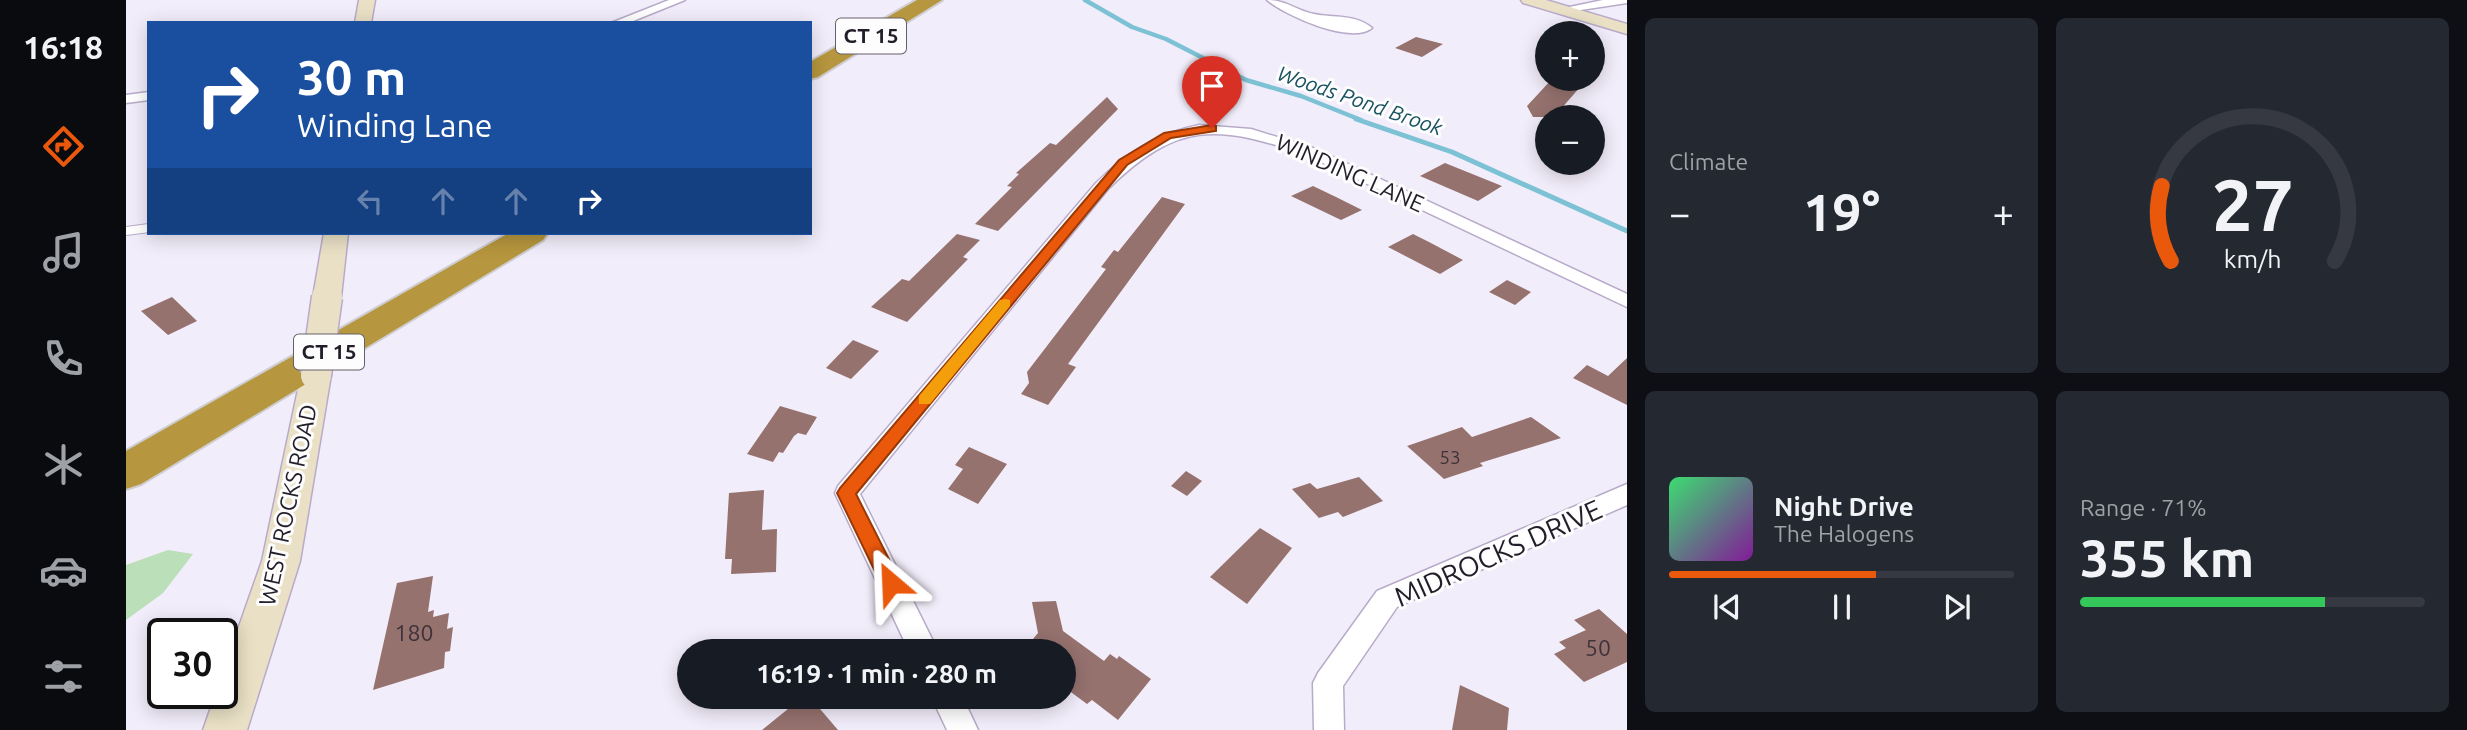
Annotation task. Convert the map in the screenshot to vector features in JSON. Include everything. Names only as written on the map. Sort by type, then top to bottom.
[{"type":"highway","name":"CT 15","points":[[812,54],[905,0]]},
{"type":"highway","name":"CT 15","points":[[812,71],[932,0]]},
{"type":"highway","name":"CT 15","points":[[126,446],[497,235]]},
{"type":"highway","name":"CT 15","points":[[126,472],[529,235]]},
{"type":"main road","points":[[363,21],[367,0]]},
{"type":"main road","points":[[1529,0],[1627,29]]},
{"type":"main road","name":"WEST ROCKS ROAD","points":[[225,730],[281,561],[316,375],[335,235]]},
{"type":"street","points":[[622,21],[678,0]]},
{"type":"street","points":[[1273,0],[1318,17]]},
{"type":"street","points":[[1561,10],[1624,0]]},
{"type":"street","points":[[126,99],[147,96]]},
{"type":"street","name":"WINDING LANE","points":[[918,639],[847,493],[1102,186],[1123,163],[1155,140],[1180,132],[1212,128],[1276,139],[1311,152],[1627,301]]},
{"type":"street","name":"MIDROCKS DRIVE","points":[[1329,730],[1328,683],[1388,599],[1627,494]]},
{"type":"street","points":[[952,709],[963,730]]},
{"type":"lane","points":[[126,231],[147,228]]},
{"type":"green space","points":[[168,550],[193,554],[163,593],[126,620],[126,565]]},
{"type":"building","points":[[1416,37],[1443,44],[1422,57],[1395,48]]},
{"type":"building","points":[[1541,91],[1577,91],[1564,105],[1535,105],[1535,117],[1527,106]]},
{"type":"building","points":[[1107,97],[1118,109],[998,231],[975,224],[1012,187],[1007,186],[1019,174],[1016,173],[1050,143],[1056,145]]},
{"type":"building","points":[[1445,163],[1502,186],[1478,201],[1420,176]]},
{"type":"building","points":[[1313,186],[1362,210],[1341,220],[1291,196]]},
{"type":"building","points":[[1162,197],[1185,204],[1068,364],[1076,367],[1048,405],[1021,394],[1029,383],[1027,372],[1106,269],[1101,267],[1114,250],[1118,252]]},
{"type":"building","points":[[957,234],[980,240],[963,257],[968,259],[907,322],[871,307],[902,279],[909,281]]},
{"type":"building","points":[[1413,234],[1463,260],[1440,274],[1388,247]]},
{"type":"building","points":[[1507,280],[1531,292],[1515,305],[1489,292]]},
{"type":"building","points":[[172,297],[197,321],[168,335],[141,311]]},
{"type":"building","points":[[853,340],[879,351],[851,379],[826,368]]},
{"type":"building","points":[[1627,358],[1627,405],[1573,378],[1587,365],[1608,376]]},
{"type":"building","points":[[780,406],[817,417],[806,435],[798,433],[794,436],[783,453],[779,452],[773,462],[747,454]]},
{"type":"building","points":[[1531,417],[1561,438],[1480,463],[1483,466],[1444,479],[1407,446],[1462,427],[1472,437]]},
{"type":"building","points":[[969,447],[1007,464],[978,504],[948,489],[963,469],[955,465]]},
{"type":"building","points":[[1186,471],[1202,481],[1187,496],[1171,486]]},
{"type":"building","points":[[1359,477],[1383,501],[1343,517],[1338,512],[1319,518],[1292,489],[1310,483],[1317,489]]},
{"type":"building","points":[[764,490],[762,530],[777,529],[776,572],[731,574],[732,559],[725,559],[729,493]]},
{"type":"building","points":[[1260,528],[1292,548],[1247,604],[1210,577]]},
{"type":"building","points":[[433,576],[428,612],[434,610],[433,617],[449,613],[447,629],[453,627],[450,651],[445,652],[444,668],[373,690],[397,583]]},
{"type":"building","points":[[1056,601],[1063,631],[1074,639],[1033,639],[1038,633],[1032,602]]},
{"type":"building","points":[[1599,609],[1627,634],[1627,662],[1584,682],[1554,654],[1566,648],[1559,642],[1586,630],[1574,620]]},
{"type":"building","points":[[1076,641],[1104,661],[1110,654],[1117,659],[1119,656],[1151,679],[1118,720],[1092,700],[1087,704],[1076,696]]},
{"type":"building","points":[[1460,685],[1509,708],[1507,730],[1452,730]]},
{"type":"building","points":[[788,709],[820,709],[838,730],[762,730]]},
{"type":"waterway","name":"Woods Pond Brook","points":[[1085,0],[1132,27],[1166,39],[1246,80],[1301,96],[1361,120]]},
{"type":"waterway","name":"Woods Pond Brook","points":[[1356,119],[1452,152],[1627,231]]},
{"type":"slow traffic","points":[[924,400],[1005,303]]},
{"type":"route","points":[[891,583],[847,493],[1123,163],[1155,140],[1195,129],[1212,128]]}]
